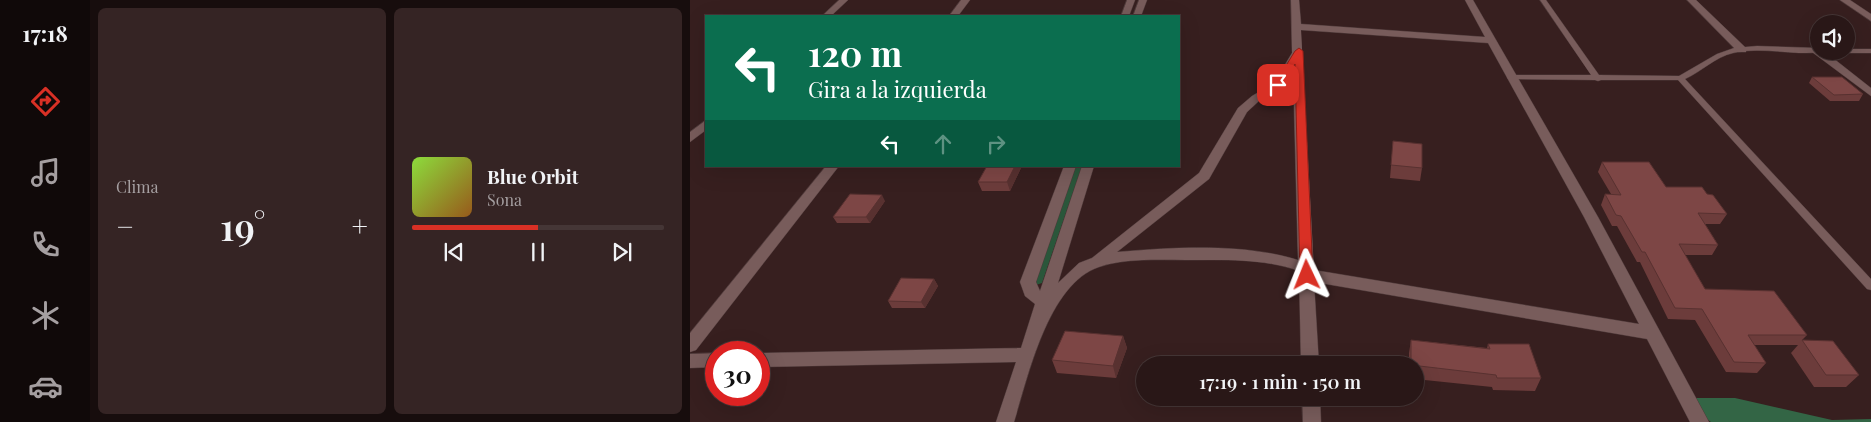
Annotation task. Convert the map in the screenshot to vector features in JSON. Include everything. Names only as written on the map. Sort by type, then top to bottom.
[{"type":"street","points":[[827,15],[844,0]]},
{"type":"street","points":[[954,15],[966,0]]},
{"type":"street","points":[[1125,15],[1131,0]]},
{"type":"street","points":[[1137,15],[1143,0]]},
{"type":"street","points":[[1296,0],[1310,356]]},
{"type":"street","points":[[1469,0],[1654,333],[1700,422]]},
{"type":"street","points":[[1691,0],[1742,50]]},
{"type":"street","points":[[1844,0],[1871,18]]},
{"type":"street","points":[[1298,27],[1491,40]]},
{"type":"street","points":[[1098,261],[1204,176],[1242,110],[1256,98],[1278,85],[1299,51]]},
{"type":"street","points":[[1830,60],[1871,93]]},
{"type":"street","points":[[690,138],[705,125]]},
{"type":"street","points":[[690,345],[832,167]]},
{"type":"street","points":[[1043,302],[1028,290],[1028,282],[1070,167]]},
{"type":"street","points":[[1005,422],[1088,167]]},
{"type":"street","points":[[1035,326],[1074,276],[1085,266],[1098,261],[1120,257],[1212,254],[1262,257],[1286,261],[1306,272],[1654,333]]},
{"type":"street","points":[[770,360],[1026,355]]},
{"type":"street","points":[[690,361],[705,360]]},
{"type":"street","points":[[1311,406],[1312,422]]},
{"type":"lane","points":[[1543,0],[1598,78]]},
{"type":"lane","points":[[1511,77],[1680,78],[1695,72],[1724,53],[1742,50],[1810,50]]},
{"type":"lane","points":[[1855,51],[1871,51]]},
{"type":"lane","points":[[1680,78],[1871,286]]},
{"type":"green space","points":[[1076,167],[1082,167],[1042,283],[1036,285],[1035,283]]},
{"type":"green space","points":[[1687,398],[1735,398],[1832,420],[1871,419],[1871,422],[1711,422],[1684,403]]},
{"type":"building","points":[[1812,77],[1842,77],[1863,94],[1834,95]]},
{"type":"building","points":[[1393,141],[1422,144],[1422,168],[1391,165]]},
{"type":"building","points":[[1602,162],[1649,162],[1666,187],[1702,187],[1707,194],[1713,195],[1727,214],[1698,213],[1718,245],[1679,244],[1705,289],[1774,291],[1807,335],[1748,335],[1766,363],[1734,362],[1702,309],[1675,308],[1645,252],[1642,252],[1621,216],[1616,215],[1605,194],[1621,195]]},
{"type":"building","points":[[986,167],[1014,167],[1007,182],[978,182]]},
{"type":"building","points":[[850,194],[882,195],[866,217],[833,217]]},
{"type":"building","points":[[901,278],[934,279],[921,302],[888,301]]},
{"type":"building","points":[[1065,331],[1123,336],[1113,366],[1052,360]]},
{"type":"building","points":[[1411,340],[1490,349],[1488,344],[1529,344],[1541,378],[1497,378],[1496,375],[1424,367],[1424,356],[1411,356]]},
{"type":"building","points":[[1802,340],[1833,341],[1859,375],[1826,375]]},
{"type":"route","points":[[1278,85],[1299,51],[1307,275]]}]
